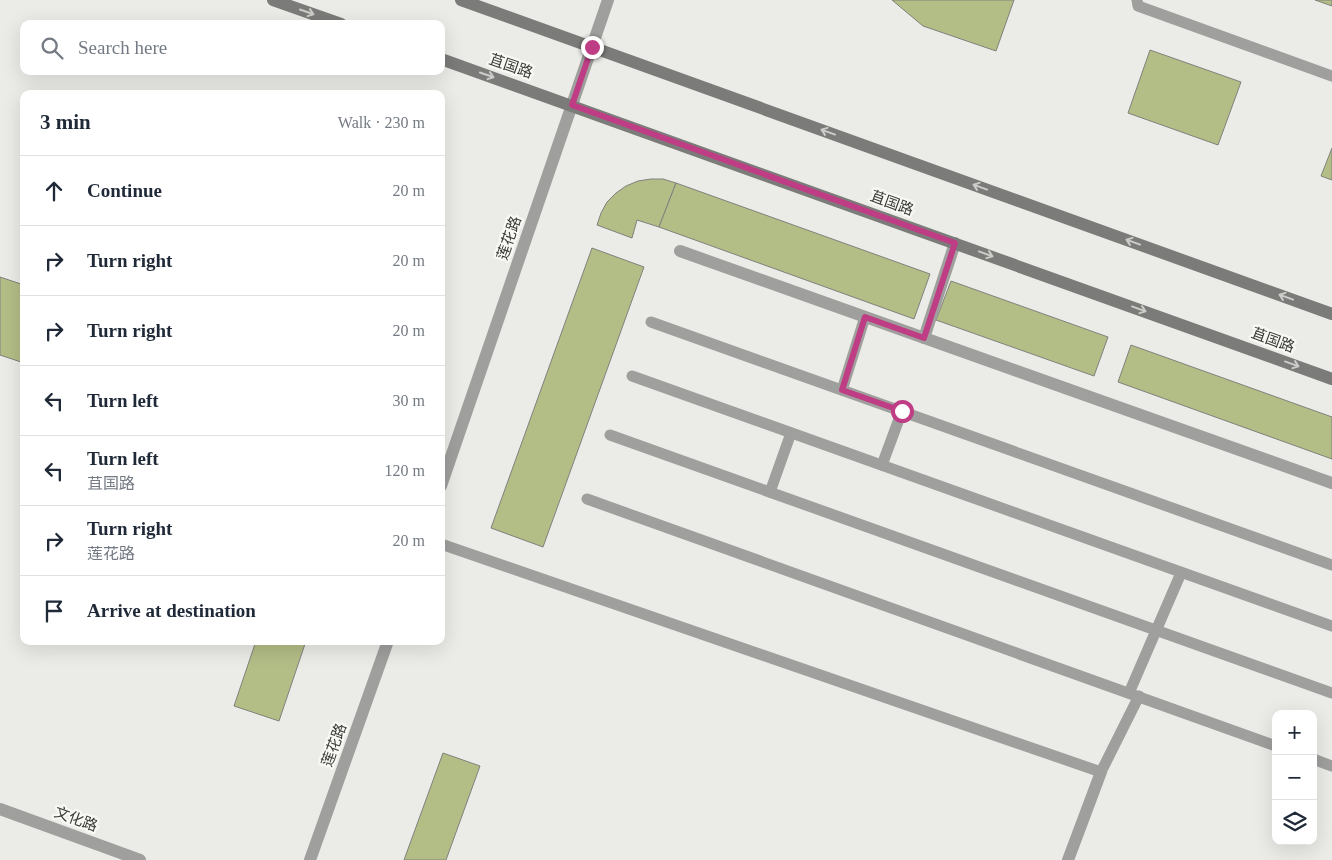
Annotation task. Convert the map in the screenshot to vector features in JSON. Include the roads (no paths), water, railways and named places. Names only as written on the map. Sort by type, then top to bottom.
[{"type":"main road","points":[[273,0],[330,20]]},
{"type":"main road","points":[[461,0],[1332,314]]},
{"type":"main road","name":"苴国路","points":[[445,60],[1332,379]]},
{"type":"street","name":"莲花路","points":[[445,474],[608,0]]},
{"type":"street","points":[[924,338],[955,243]]},
{"type":"street","points":[[680,251],[1332,483]]},
{"type":"street","name":"莲花路","points":[[310,860],[387,645]]},
{"type":"street","points":[[1068,860],[1101,772]]},
{"type":"street","name":"文化路","points":[[0,809],[140,860]]},
{"type":"lane","points":[[1137,0],[1138,6],[1332,76]]},
{"type":"lane","points":[[842,390],[865,317]]},
{"type":"lane","points":[[652,322],[1332,565]]},
{"type":"lane","points":[[632,376],[1332,626]]},
{"type":"lane","points":[[882,465],[902,411]]},
{"type":"lane","points":[[770,492],[791,433]]},
{"type":"lane","points":[[610,435],[1332,693]]},
{"type":"lane","points":[[587,499],[1272,745]]},
{"type":"lane","points":[[445,545],[1101,772],[1134,695],[1157,630],[1181,572]]},
{"type":"lane","points":[[1317,760],[1332,766]]}]
